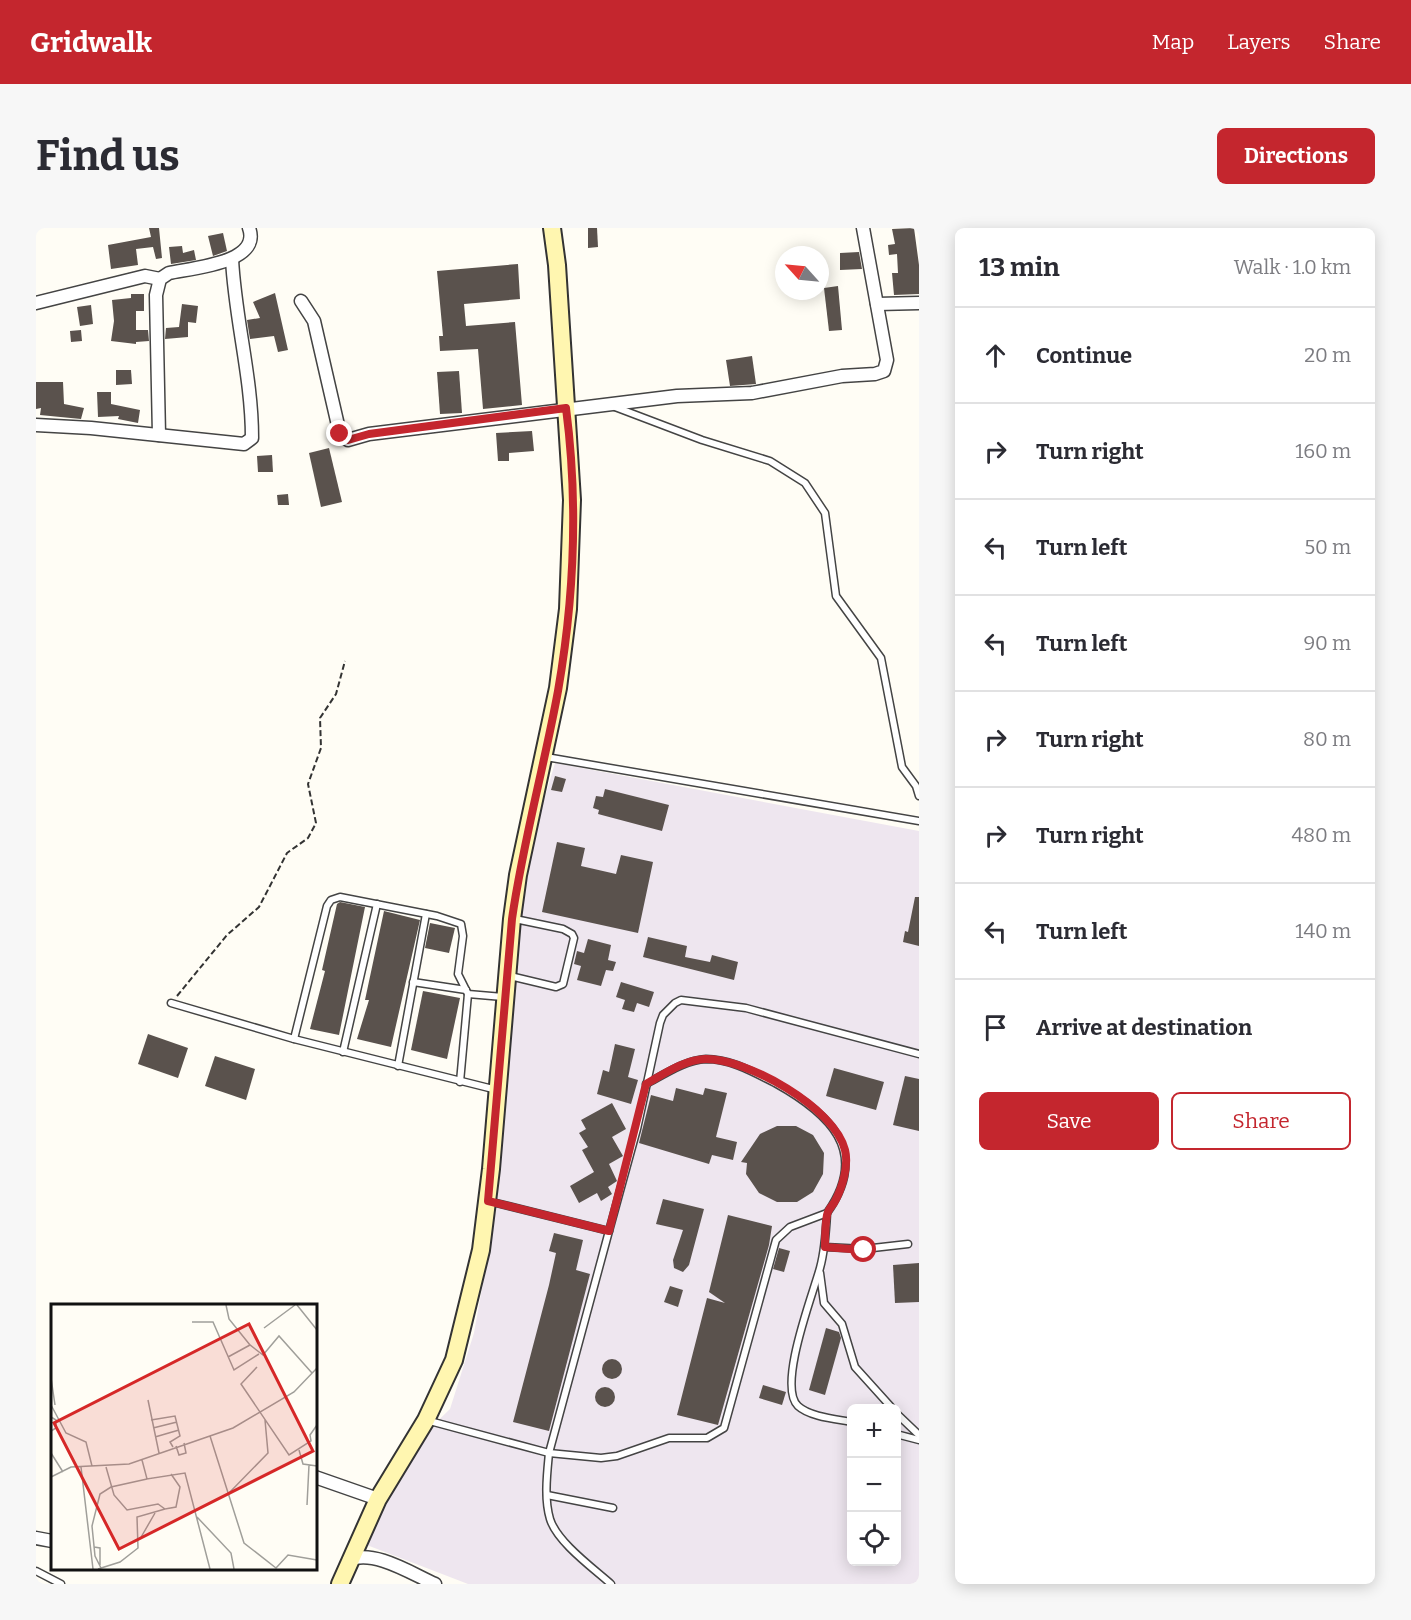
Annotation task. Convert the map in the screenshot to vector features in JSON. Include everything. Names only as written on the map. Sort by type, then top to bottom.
[{"type":"street","points":[[159,435],[155,347],[156,295],[160,279],[169,273],[232,259],[248,249],[251,234],[249,228]]},
{"type":"street","points":[[340,1584],[378,1499],[426,1420],[454,1360],[463,1331],[481,1250],[488,1201],[512,919],[518,875],[558,688],[571,567],[572,500],[557,265],[552,228]]},
{"type":"street","points":[[301,301],[314,321],[340,434],[348,440],[369,434],[566,408],[677,396],[752,393],[842,376],[875,374],[884,370],[887,360],[863,228]]},
{"type":"street","points":[[36,425],[244,444],[252,438],[250,396],[235,308],[232,259]]},
{"type":"street","points":[[36,303],[145,276],[160,279]]},
{"type":"street","points":[[877,304],[919,303]]},
{"type":"street","points":[[316,1477],[378,1499]]},
{"type":"street","points":[[36,1538],[51,1542]]},
{"type":"street","points":[[349,1560],[355,1557],[380,1560],[435,1584]]},
{"type":"lane","points":[[610,405],[702,440],[770,461],[805,483],[825,513],[836,596],[881,658],[902,767],[916,786],[919,796]]},
{"type":"lane","points":[[545,757],[919,821]]},
{"type":"lane","points":[[294,1039],[331,900],[340,897],[426,914],[461,924],[463,936],[458,974],[467,992],[460,1082]]},
{"type":"lane","points":[[343,1052],[377,904]]},
{"type":"lane","points":[[398,1066],[426,914]]},
{"type":"lane","points":[[506,975],[556,987],[562,984],[574,938],[572,934],[563,929],[512,919]]},
{"type":"lane","points":[[413,982],[504,997]]},
{"type":"lane","points":[[611,1584],[574,1551],[550,1519],[547,1495],[549,1453],[609,1231],[663,1015],[669,1007],[681,1000],[746,1008],[919,1054]]},
{"type":"lane","points":[[171,1003],[294,1039],[498,1090]]},
{"type":"lane","points":[[646,1084],[688,1063],[719,1059],[745,1067],[804,1099],[833,1126],[845,1150],[842,1185],[827,1213],[825,1247],[798,1344],[792,1374],[792,1393],[797,1406],[807,1411],[847,1421]]},
{"type":"lane","points":[[488,1201],[609,1231]]},
{"type":"lane","points":[[426,1420],[549,1453],[574,1457],[608,1458],[669,1438],[707,1438],[724,1428],[776,1240],[790,1227],[827,1213]]},
{"type":"lane","points":[[825,1247],[864,1250],[908,1244]]},
{"type":"lane","points":[[820,1269],[824,1303],[842,1324],[855,1367],[888,1404]]},
{"type":"lane","points":[[901,1417],[919,1435]]},
{"type":"lane","points":[[901,1435],[919,1440]]},
{"type":"lane","points":[[547,1495],[613,1508]]},
{"type":"lane","points":[[36,1571],[61,1584]]},
{"type":"path","points":[[171,1003],[193,973],[227,935],[259,907],[287,853],[308,838],[316,823],[308,784],[321,748],[320,718],[336,694],[345,660]]},
{"type":"shaded area","points":[[555,763],[919,831],[919,1584],[468,1584],[359,1542],[415,1443],[450,1409],[474,1333],[493,1227],[521,901],[536,827]]},
{"type":"building","points":[[149,228],[159,228],[162,258],[156,259],[153,247],[136,249],[138,265],[111,269],[108,245],[151,237]]},
{"type":"building","points":[[588,228],[597,228],[598,247],[588,248]]},
{"type":"building","points":[[914,228],[919,265],[919,294],[894,295],[892,273],[898,273],[897,254],[889,255],[888,245],[895,244],[892,229]]},
{"type":"building","points":[[223,233],[227,251],[213,256],[208,236]]},
{"type":"building","points":[[182,246],[183,253],[194,250],[196,260],[171,264],[169,247]]},
{"type":"building","points":[[859,252],[862,269],[840,270],[840,253]]},
{"type":"building","points":[[518,264],[520,299],[464,304],[466,326],[515,322],[522,405],[483,409],[478,349],[440,351],[439,336],[443,336],[437,271]]},
{"type":"building","points":[[838,286],[842,330],[829,331],[825,300],[829,300],[829,287]]},
{"type":"building","points":[[275,293],[288,350],[278,352],[274,336],[250,339],[247,320],[260,318],[253,302]]},
{"type":"building","points":[[131,294],[144,294],[144,311],[136,311],[136,330],[148,330],[149,341],[136,342],[136,344],[111,341],[114,321],[112,300],[131,298]]},
{"type":"building","points":[[182,304],[198,306],[196,323],[188,322],[188,337],[165,339],[166,328],[179,327]]},
{"type":"building","points":[[91,305],[93,324],[80,326],[77,307]]},
{"type":"building","points":[[81,330],[82,341],[71,342],[70,331]]},
{"type":"building","points":[[752,356],[756,384],[730,386],[726,360]]},
{"type":"building","points":[[116,370],[131,370],[132,384],[116,385]]},
{"type":"building","points":[[459,371],[462,413],[440,414],[437,372]]},
{"type":"building","points":[[36,382],[63,382],[64,404],[84,408],[81,419],[40,415],[41,408],[36,409]]},
{"type":"building","points":[[97,392],[111,392],[111,404],[140,410],[138,423],[118,419],[119,416],[98,417]]},
{"type":"building","points":[[532,431],[534,451],[509,453],[509,461],[498,461],[496,433]]},
{"type":"building","points":[[329,448],[342,502],[321,507],[309,453]]},
{"type":"building","points":[[272,455],[273,472],[258,472],[257,456]]},
{"type":"building","points":[[288,494],[289,505],[278,505],[277,495]]},
{"type":"building","points":[[555,776],[566,779],[562,792],[551,790]]},
{"type":"building","points":[[605,789],[669,805],[662,831],[598,814],[599,810],[593,808],[596,796],[603,797]]},
{"type":"building","points":[[557,842],[585,848],[581,866],[616,874],[621,855],[653,862],[638,933],[542,912]]},
{"type":"building","points":[[915,897],[919,897],[919,946],[903,942],[905,931],[908,932]]},
{"type":"building","points":[[340,902],[365,907],[339,1035],[310,1029],[325,971],[322,970],[337,904]]},
{"type":"building","points":[[384,911],[420,920],[391,1047],[357,1039],[369,1000],[365,1000]]},
{"type":"building","points":[[430,923],[455,928],[449,953],[425,948]]},
{"type":"building","points":[[648,937],[687,946],[685,957],[710,962],[712,955],[738,962],[734,980],[643,957]]},
{"type":"building","points":[[588,939],[611,945],[608,960],[616,962],[613,971],[606,970],[601,986],[577,980],[581,966],[574,964],[577,951],[584,953]]},
{"type":"building","points":[[621,982],[654,992],[649,1007],[637,1003],[634,1012],[622,1009],[625,1000],[616,997]]},
{"type":"building","points":[[423,991],[460,998],[447,1059],[411,1050]]},
{"type":"building","points":[[148,1034],[188,1048],[178,1078],[138,1064]]},
{"type":"building","points":[[615,1044],[635,1049],[628,1077],[638,1080],[631,1104],[597,1094],[603,1070],[609,1072]]},
{"type":"building","points":[[215,1056],[255,1069],[246,1100],[205,1086]]},
{"type":"building","points":[[834,1068],[884,1082],[876,1110],[826,1096]]},
{"type":"building","points":[[905,1076],[919,1079],[919,1131],[893,1125]]},
{"type":"building","points":[[676,1088],[703,1095],[705,1088],[727,1093],[716,1137],[737,1142],[733,1160],[712,1155],[709,1164],[639,1143],[651,1095],[673,1101]]},
{"type":"building","points":[[612,1103],[626,1129],[612,1137],[623,1156],[609,1164],[617,1181],[608,1187],[612,1194],[601,1201],[597,1193],[579,1203],[570,1186],[594,1172],[582,1150],[588,1147],[579,1133],[586,1129],[581,1120]]},
{"type":"building","points":[[777,1126],[796,1126],[813,1135],[824,1153],[823,1174],[813,1192],[797,1202],[777,1202],[759,1193],[746,1174],[747,1163],[741,1162],[760,1134]]},
{"type":"building","points":[[663,1199],[704,1209],[689,1265],[683,1272],[674,1268],[673,1260],[683,1230],[656,1224]]},
{"type":"building","points":[[728,1215],[772,1226],[769,1245],[718,1425],[677,1415],[707,1298],[725,1303],[709,1292]]},
{"type":"building","points":[[554,1233],[583,1240],[576,1270],[590,1274],[549,1431],[513,1422],[556,1253],[549,1251]]},
{"type":"building","points":[[779,1248],[790,1251],[784,1272],[773,1269]]},
{"type":"building","points":[[919,1263],[919,1302],[895,1303],[893,1265]]},
{"type":"building","points":[[670,1286],[683,1290],[678,1307],[664,1302]]},
{"type":"building","points":[[826,1328],[839,1332],[841,1338],[825,1395],[809,1390]]},
{"type":"building","points":[[612,1359],[619,1362],[622,1369],[619,1376],[612,1379],[605,1376],[602,1369],[605,1362]]},
{"type":"building","points":[[763,1385],[786,1392],[782,1405],[759,1398]]},
{"type":"building","points":[[605,1387],[612,1390],[615,1397],[612,1404],[605,1407],[598,1404],[595,1397],[598,1390]]},
{"type":"route","points":[[340,434],[348,440],[369,434],[566,408],[572,500],[568,609],[558,688],[518,875],[512,919],[488,1201],[609,1231],[637,1129],[646,1084],[688,1063],[703,1059],[719,1059],[745,1067],[804,1099],[833,1126],[845,1150],[845,1168],[842,1185],[827,1213],[825,1247],[864,1250]]}]
